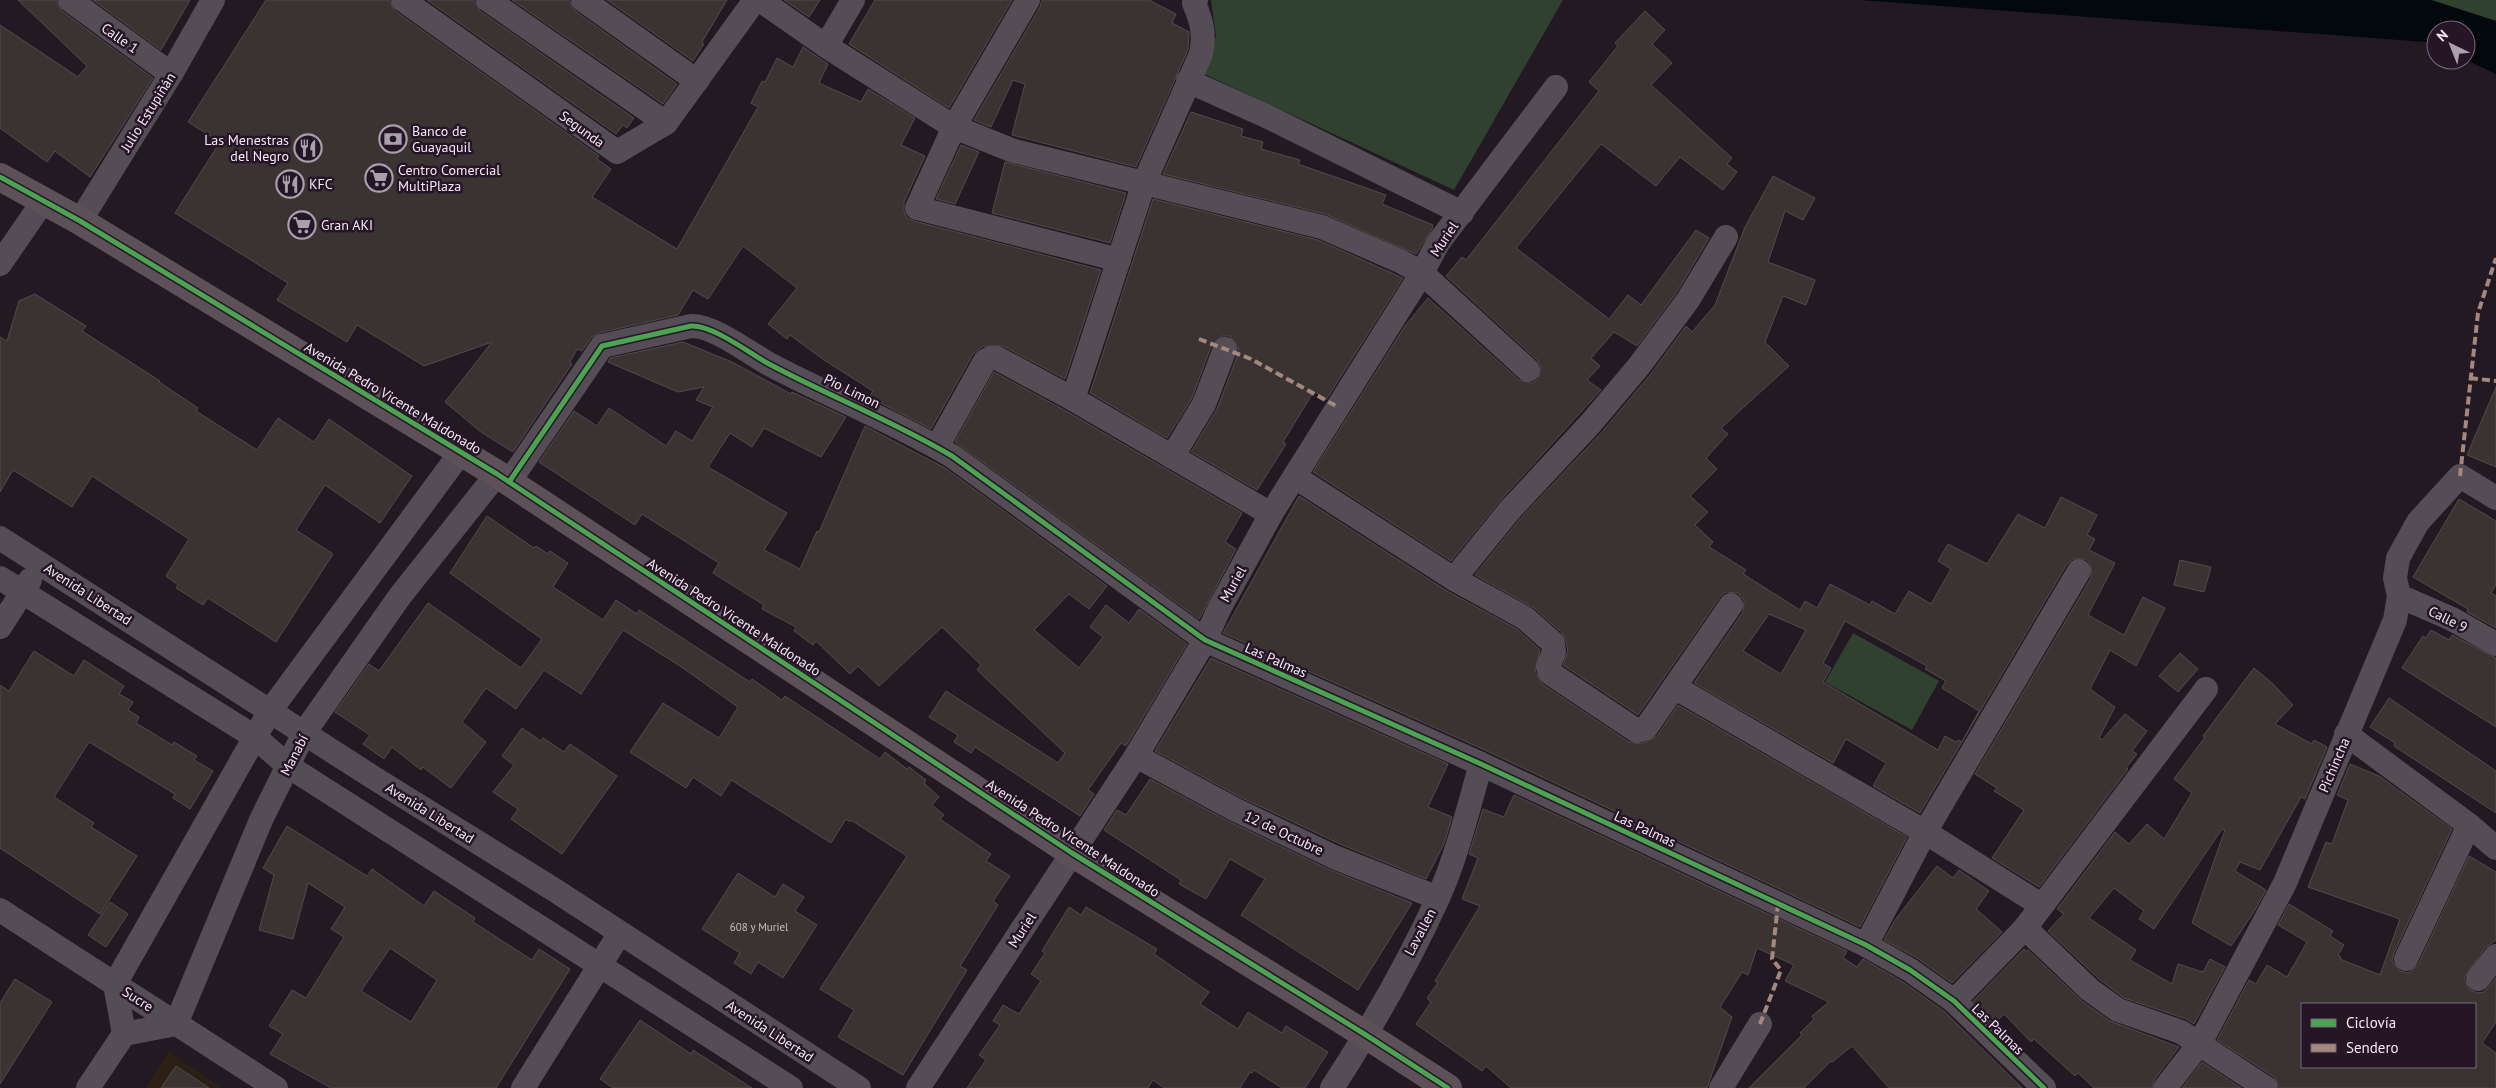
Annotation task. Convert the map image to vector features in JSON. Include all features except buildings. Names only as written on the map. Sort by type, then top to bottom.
[{"type":"main road","name":"Avenida Pedro Vicente Maldonado","points":[[0,177],[42,203],[80,221],[503,478],[1072,853],[1448,1088]]},
{"type":"street","name":"Calle 1","points":[[70,0],[171,74]]},
{"type":"street","name":"Julio Estupiñán","points":[[80,221],[171,74],[213,0]]},
{"type":"street","name":"Segunda","points":[[403,0],[613,151],[622,150],[666,123],[755,0]]},
{"type":"street","points":[[488,0],[666,123]]},
{"type":"street","points":[[583,0],[697,81]]},
{"type":"street","points":[[760,0],[826,46],[954,127],[1014,151],[1322,227],[1400,261],[1422,273],[1528,370]]},
{"type":"street","points":[[826,46],[853,0]]},
{"type":"street","points":[[1028,0],[954,127],[917,208],[1119,260]]},
{"type":"street","points":[[1073,399],[1144,183],[1201,54],[1204,38],[1203,26],[1193,1]]},
{"type":"street","points":[[1188,81],[1272,119],[1462,213]]},
{"type":"street","name":"Muriel","points":[[918,1088],[1136,756],[1204,640],[1271,514],[1422,273],[1438,243],[1556,87]]},
{"type":"street","points":[[0,264],[42,203]]},
{"type":"street","points":[[1454,579],[1509,510],[1591,423],[1639,366],[1688,300],[1726,237]]},
{"type":"street","name":"Pio Limon","points":[[503,478],[602,346],[691,326],[704,327],[769,364],[937,447],[1204,640]]},
{"type":"street","points":[[1172,457],[1204,404],[1225,349]]},
{"type":"street","points":[[937,447],[985,361],[990,358],[997,358],[1073,399],[1271,514]]},
{"type":"street","points":[[88,1088],[124,1034],[114,984],[254,737],[270,712],[461,452]]},
{"type":"street","name":"Pichincha","points":[[2165,1088],[2200,1043],[2285,883],[2395,620],[2399,596],[2395,578],[2398,558],[2418,522],[2460,476],[2496,498]]},
{"type":"street","points":[[1295,477],[1454,579],[1525,618],[1548,636],[1555,648],[1548,668],[1550,673],[1633,729],[1641,731],[1646,728],[1676,688],[1731,605]]},
{"type":"street","name":"Manabí","points":[[176,1024],[261,820],[304,733],[400,596],[503,478]]},
{"type":"street","name":"Avenida Libertad","points":[[0,538],[270,712],[620,933],[859,1088]]},
{"type":"street","points":[[0,627],[40,563]]},
{"type":"street","points":[[1866,945],[1925,832],[2079,571]]},
{"type":"street","points":[[0,578],[254,737],[288,766],[791,1088]]},
{"type":"street","name":"Calle 9","points":[[2399,596],[2452,619],[2496,644]]},
{"type":"street","name":"Las Palmas","points":[[1204,640],[1481,764],[1866,945],[1910,970],[1954,1001],[2044,1088]]},
{"type":"street","points":[[1676,688],[1925,832],[2041,905]]},
{"type":"street","points":[[1954,1001],[2025,928],[2206,688]]},
{"type":"street","points":[[2346,734],[2470,825],[2496,848]]},
{"type":"street","name":"12 de Octubre","points":[[1136,756],[1234,810],[1334,857],[1438,898]]},
{"type":"street","name":"Lavallen","points":[[1332,1088],[1366,1035],[1438,898],[1462,830],[1481,764]]},
{"type":"street","points":[[2406,959],[2470,825]]},
{"type":"street","name":"Sucre","points":[[0,910],[276,1088]]},
{"type":"street","points":[[2025,928],[2090,990],[2118,1010],[2181,1032],[2266,1088]]},
{"type":"street","points":[[523,1088],[620,933]]},
{"type":"street","points":[[2478,979],[2496,956]]},
{"type":"street","points":[[124,1034],[176,1024]]},
{"type":"street","points":[[1720,1088],[1760,1024]]},
{"type":"shaded area","points":[[1860,0],[2431,0],[2496,21],[2496,74],[2476,65],[2476,20],[2426,20],[2426,42]]},
{"type":"shaded area","points":[[169,1051],[222,1088],[146,1088]]},
{"type":"green space","points":[[1211,0],[1563,0],[1454,190],[1202,73],[1216,36]]},
{"type":"green space","points":[[2431,0],[2496,0],[2496,21]]},
{"type":"green space","points":[[1853,633],[1939,681],[1912,730],[1825,682]]},
{"type":"marked path","points":[[2460,476],[2478,313],[2496,258]]},
{"type":"marked path","points":[[1199,339],[1251,359],[1338,407]]},
{"type":"marked path","points":[[2470,378],[2496,381]]},
{"type":"marked path","points":[[1760,1024],[1781,970],[1772,959],[1778,904]]},
{"type":"cycle path","points":[[0,177],[80,221],[497,474],[1072,853],[1448,1088]]},
{"type":"cycle path","points":[[509,482],[602,346],[691,326],[710,330],[731,340],[769,364],[907,431],[952,456],[1205,640],[1481,764],[1866,945],[1910,970],[1954,1001],[2044,1088]]},
{"type":"place","name":"Banco de Guayaquil","points":[[393,139]]},
{"type":"place","name":"Las Menestras del Negro","points":[[308,148]]},
{"type":"place","name":"Centro Comercial MultiPlaza","points":[[379,178]]},
{"type":"place","name":"KFC","points":[[290,184]]},
{"type":"place","name":"Gran AKI","points":[[302,225]]}]
